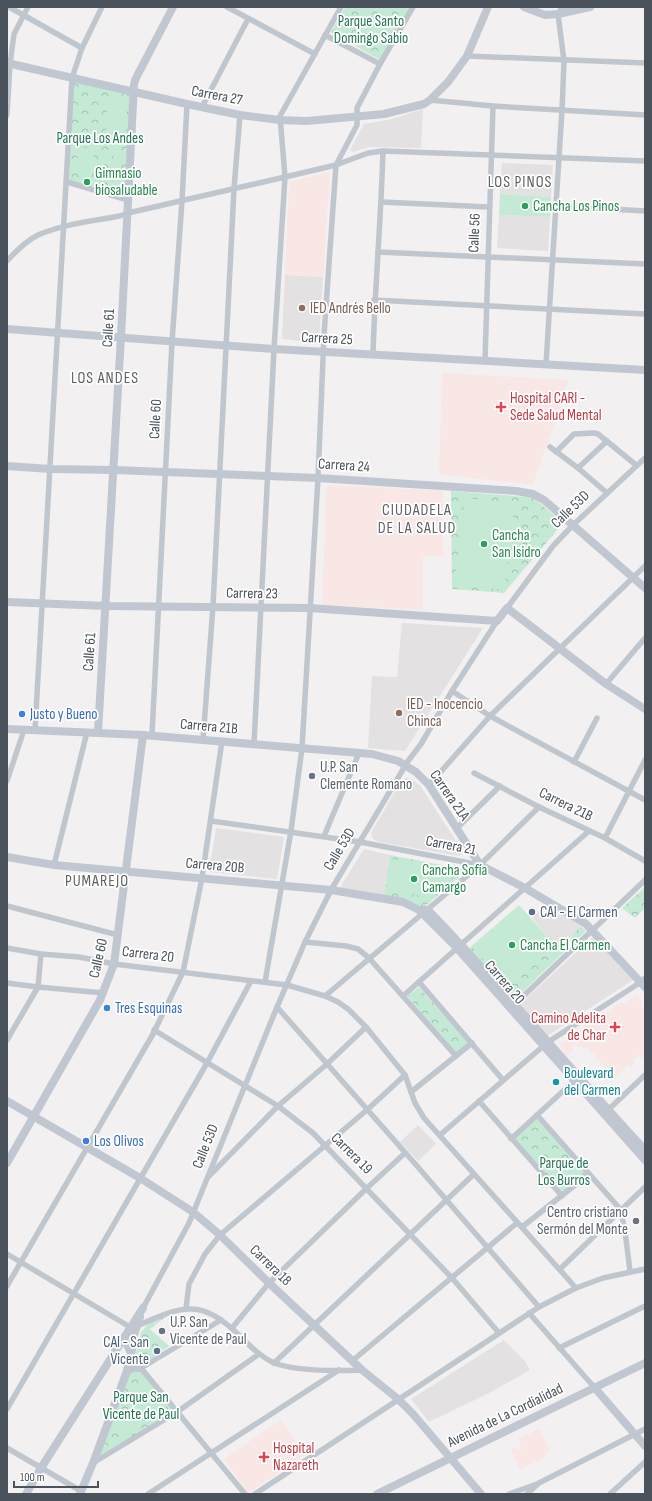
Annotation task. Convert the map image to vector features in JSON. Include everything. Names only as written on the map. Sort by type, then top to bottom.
[{"type":"street","points":[[9,7],[24,14],[82,48]]},
{"type":"street","points":[[7,115],[8,64],[14,34],[28,7]]},
{"type":"street","points":[[35,730],[51,470],[57,333],[65,226],[72,78],[82,48],[102,7]]},
{"type":"street","name":"Calle 61","points":[[98,732],[121,338],[124,214],[128,200],[134,91],[136,78],[173,7]]},
{"type":"street","points":[[227,7],[315,54]]},
{"type":"street","points":[[254,744],[274,349],[285,177],[280,120],[281,112],[341,7]]},
{"type":"street","points":[[265,982],[292,831],[302,748],[309,608],[318,478],[323,352],[336,165],[357,125],[357,108],[380,64],[413,7]]},
{"type":"street","points":[[427,102],[448,82],[467,56],[488,7]]},
{"type":"street","points":[[524,7],[541,14],[590,7]]},
{"type":"street","points":[[546,364],[552,260],[557,206],[564,61],[560,11]]},
{"type":"street","points":[[202,107],[248,19]]},
{"type":"street","points":[[325,35],[380,64]]},
{"type":"street","points":[[467,56],[645,63]]},
{"type":"street","name":"Carrera 27","points":[[8,64],[187,104],[280,120],[306,120],[384,114],[427,102],[645,115]]},
{"type":"street","name":"Calle 60","points":[[152,735],[172,342],[187,104]]},
{"type":"street","name":"Calle 56","points":[[485,360],[492,106]]},
{"type":"street","points":[[204,740],[213,606],[234,189],[240,114]]},
{"type":"street","points":[[373,354],[374,300],[383,151]]},
{"type":"street","points":[[7,261],[19,248],[37,236],[65,226],[182,201],[336,165],[368,153],[383,151],[645,161]]},
{"type":"street","points":[[67,182],[128,200]]},
{"type":"street","points":[[381,202],[489,207]]},
{"type":"street","points":[[557,206],[645,211]]},
{"type":"street","points":[[378,252],[645,264]]},
{"type":"street","points":[[374,300],[645,314]]},
{"type":"street","name":"Carrera 25","points":[[7,329],[274,349],[645,370]]},
{"type":"street","points":[[556,452],[572,435],[576,433],[594,433],[607,441],[636,466]]},
{"type":"street","points":[[578,468],[607,441]]},
{"type":"street","points":[[550,447],[578,468],[607,493]]},
{"type":"street","name":"Calle 53D","points":[[80,1492],[93,1463],[131,1356],[134,1335],[131,1329],[189,1223],[277,1007],[305,942],[331,890],[406,765],[421,744],[452,691],[497,621],[553,546],[573,525],[645,458]]},
{"type":"street","name":"Carrera 24","points":[[7,466],[51,470],[114,470],[318,478],[516,491],[533,494],[544,500],[645,588]]},
{"type":"street","points":[[429,785],[490,716],[645,566]]},
{"type":"street","name":"Carrera 23","points":[[7,602],[106,606],[309,608],[497,621]]},
{"type":"street","points":[[508,608],[606,684],[645,709]]},
{"type":"street","points":[[606,684],[645,638]]},
{"type":"street","points":[[452,691],[490,716],[645,800]]},
{"type":"street","points":[[574,762],[597,718]]},
{"type":"street","name":"Carrera 21B","points":[[7,730],[152,735],[359,753],[385,757],[406,765]]},
{"type":"street","points":[[7,781],[24,730]]},
{"type":"street","points":[[54,865],[87,732]]},
{"type":"street","name":"Calle 60","points":[[7,1163],[104,993],[114,964],[142,735]]},
{"type":"street","points":[[7,1286],[154,1030],[183,972],[202,878],[222,741]]},
{"type":"street","points":[[324,836],[359,753]]},
{"type":"street","points":[[605,838],[630,792],[645,760]]},
{"type":"street","name":"Carrera 21A","points":[[406,765],[416,772],[429,785],[480,865]]},
{"type":"street","name":"Carrera 21B","points":[[474,773],[605,838],[645,861]]},
{"type":"street","points":[[457,828],[500,786]]},
{"type":"street","points":[[325,996],[422,911],[480,865],[539,806]]},
{"type":"street","name":"Carrera 21","points":[[211,821],[324,836],[480,865],[525,888],[586,924],[644,982]]},
{"type":"street","points":[[403,996],[589,831]]},
{"type":"street","name":"Carrera 20B","points":[[7,857],[54,865],[331,890],[403,902],[422,911]]},
{"type":"street","points":[[515,1004],[645,880]]},
{"type":"street","points":[[7,906],[118,935]]},
{"type":"street","name":"Carrera 20","points":[[422,911],[459,946],[515,1004],[574,1081],[645,1150]]},
{"type":"street","points":[[305,942],[346,946],[358,949],[369,958],[456,1056]]},
{"type":"street","name":"Carrera 20","points":[[459,946],[606,1112],[645,1160]]},
{"type":"street","name":"Carrera 20","points":[[7,948],[41,954],[79,957],[114,964],[287,985],[325,996],[338,1002],[348,1009],[366,1027],[405,1075],[415,1103],[424,1118],[517,1223],[560,1268],[576,1288]]},
{"type":"street","points":[[7,1040],[38,987],[41,954]]},
{"type":"street","points":[[7,1409],[207,1063],[251,980]]},
{"type":"street","points":[[419,982],[504,1080]]},
{"type":"street","points":[[440,1135],[546,1044],[644,982]]},
{"type":"street","points":[[7,983],[104,993]]},
{"type":"street","points":[[277,1007],[368,1109],[539,1307]]},
{"type":"street","points":[[206,1180],[278,1106],[327,1064],[366,1027]]},
{"type":"street","name":"Carrera 19","points":[[154,1030],[207,1063],[245,1084],[278,1106],[313,1133],[452,1278],[499,1333]]},
{"type":"street","points":[[411,1092],[472,1043]]},
{"type":"street","points":[[186,1308],[189,1284],[205,1254],[220,1235],[368,1109],[405,1075]]},
{"type":"street","points":[[606,1112],[645,1075]]},
{"type":"street","points":[[511,1139],[574,1081]]},
{"type":"street","name":"Carrera 18","points":[[7,1101],[140,1178],[193,1212],[220,1235],[352,1361],[398,1399],[413,1414],[481,1494]]},
{"type":"street","points":[[479,1101],[562,1196]]},
{"type":"street","points":[[537,1115],[621,1210],[630,1271]]},
{"type":"street","points":[[232,1328],[269,1283],[405,1152]]},
{"type":"street","points":[[274,1363],[474,1174]]},
{"type":"street","points":[[522,1227],[589,1174]]},
{"type":"street","points":[[560,1268],[645,1186]]},
{"type":"street","points":[[352,1361],[517,1223]]},
{"type":"street","points":[[7,1254],[74,1293],[131,1329]]},
{"type":"street","points":[[255,1494],[539,1307],[576,1288],[603,1278],[645,1268]]},
{"type":"street","points":[[559,1348],[645,1306]]},
{"type":"street","points":[[26,1494],[41,1468],[131,1329],[166,1313],[186,1308],[206,1311],[222,1320],[259,1354],[274,1363],[285,1366],[362,1370]]},
{"type":"street","points":[[142,1311],[150,1317],[159,1316]]},
{"type":"street","points":[[529,1313],[645,1446]]},
{"type":"street","points":[[126,1371],[134,1368],[141,1368],[222,1320]]},
{"type":"street","points":[[131,1329],[126,1346],[131,1356],[245,1494]]},
{"type":"street","points":[[93,1463],[177,1412],[259,1354]]},
{"type":"street","name":"Avenida de La Cordialidad","points":[[377,1494],[452,1459],[645,1363]]},
{"type":"street","name":"Avenida de La Cordialidad","points":[[595,1389],[645,1368]]},
{"type":"street","points":[[148,1494],[339,1370]]},
{"type":"street","points":[[509,1494],[539,1483],[645,1429]]},
{"type":"street","points":[[7,1448],[80,1492]]},
{"type":"street","name":"Avenida de La Cordialidad","points":[[389,1494],[452,1459]]},
{"type":"street","points":[[610,1494],[645,1462]]},
{"type":"street","points":[[527,1494],[539,1483]]},
{"type":"shaded area","points":[[423,109],[421,148],[369,147],[353,152],[350,150],[364,124],[392,119]]},
{"type":"shaded area","points":[[502,163],[553,165],[551,197],[500,194]]},
{"type":"shaded area","points":[[330,172],[323,277],[285,275],[289,182]]},
{"type":"shaded area","points":[[499,215],[550,217],[548,251],[497,248]]},
{"type":"shaded area","name":"IED Andrés Bello","points":[[285,275],[323,277],[319,343],[282,339]]},
{"type":"shaded area","name":"Hospital CARI - Sede Salud Mental","points":[[442,373],[569,380],[533,485],[439,474]]},
{"type":"shaded area","points":[[327,485],[443,491],[443,556],[423,556],[423,610],[322,605]]},
{"type":"shaded area","name":"IED - Inocencio Chinca","points":[[402,623],[483,628],[405,751],[368,748],[372,676],[397,677]]},
{"type":"shaded area","points":[[407,777],[420,785],[463,852],[462,855],[459,856],[379,842],[373,839],[371,833],[401,781]]},
{"type":"shaded area","points":[[216,828],[284,837],[277,879],[209,872]]},
{"type":"shaded area","points":[[364,849],[390,855],[384,896],[339,889]]},
{"type":"shaded area","points":[[545,904],[580,926],[566,947],[552,942],[532,918]]},
{"type":"shaded area","points":[[593,937],[633,980],[547,1036],[520,1004]]},
{"type":"shaded area","name":"Camino Adelita de Char","points":[[637,995],[643,1001],[639,1005],[645,1011],[645,1048],[643,1049],[645,1052],[645,1061],[639,1055],[632,1061],[635,1063],[630,1067],[628,1065],[615,1077],[587,1047],[585,1049],[580,1045],[577,1047],[574,1044],[572,1047],[574,1050],[566,1056],[559,1045],[622,1002],[624,1004]]},
{"type":"shaded area","points":[[418,1125],[436,1144],[418,1161],[400,1142]]},
{"type":"shaded area","points":[[504,1340],[524,1360],[530,1370],[491,1392],[429,1422],[411,1399]]},
{"type":"shaded area","name":"Hospital Nazareth","points":[[281,1420],[304,1455],[248,1493],[224,1459]]},
{"type":"shaded area","points":[[540,1429],[550,1451],[544,1454],[546,1457],[520,1469],[511,1450],[522,1448],[518,1439]]},
{"type":"green space","name":"Parque Santo Domingo Sabio","points":[[345,7],[410,7],[380,60],[331,32]]},
{"type":"green space","points":[[380,20],[384,34],[359,41],[355,27]]},
{"type":"green space","name":"Parque Los Andes","points":[[74,81],[131,94],[127,194],[69,181]]},
{"type":"green space","points":[[107,101],[127,103],[126,134],[106,134]]},
{"type":"green space","points":[[78,147],[94,148],[93,174],[77,174]]},
{"type":"green space","points":[[118,148],[124,151],[125,157],[119,171],[114,173],[112,172],[110,164]]},
{"type":"green space","name":"Cancha Los Pinos","points":[[500,194],[551,197],[550,217],[499,215]]},
{"type":"green space","points":[[451,491],[534,498],[563,523],[504,593],[452,589]]},
{"type":"green space","name":"Cancha San Isidro","points":[[465,498],[515,504],[504,590],[454,584]]},
{"type":"green space","points":[[390,855],[467,870],[422,909],[384,896]]},
{"type":"green space","name":"Cancha Sofía Camargo","points":[[392,859],[442,867],[435,898],[386,890]]},
{"type":"green space","points":[[645,887],[645,908],[635,918],[622,908]]},
{"type":"green space","name":"Cancha El Carmen","points":[[519,905],[552,942],[565,947],[580,926],[586,931],[515,999],[467,950]]},
{"type":"green space","name":"Cancha El Carmen","points":[[519,907],[551,942],[505,984],[473,948]]},
{"type":"green space","points":[[419,987],[468,1043],[456,1053],[407,996]]},
{"type":"green space","name":"Parque de Los Burros","points":[[534,1116],[586,1173],[562,1192],[512,1136]]},
{"type":"green space","points":[[556,1153],[575,1173],[563,1184],[544,1164]]},
{"type":"green space","name":"Parque San Vicente de Paul","points":[[163,1316],[164,1318],[150,1329],[169,1346],[139,1368],[174,1411],[94,1462],[133,1364],[141,1332],[149,1323]]},
{"type":"green space","points":[[146,1382],[167,1409],[147,1425],[126,1398]]},
{"type":"green space","points":[[121,1414],[133,1418],[126,1437],[113,1432]]},
{"type":"place","name":"Gimnasio biosaludable","points":[[87,182]]},
{"type":"place","name":"Cancha Los Pinos","points":[[525,206]]},
{"type":"place","name":"IED Andrés Bello","points":[[302,308]]},
{"type":"place","name":"Hospital CARI - Sede Salud Mental","points":[[501,407]]},
{"type":"place","name":"Cancha San Isidro","points":[[484,544]]},
{"type":"place","name":"IED - Inocencio Chinca","points":[[399,713]]},
{"type":"place","name":"Justo y Bueno","points":[[22,714]]},
{"type":"place","name":"U.P. San Clemente Romano","points":[[312,776]]},
{"type":"place","name":"Cancha Sofía Camargo","points":[[414,879]]},
{"type":"place","name":"CAI - El Carmen","points":[[532,912]]},
{"type":"place","name":"Cancha El Carmen","points":[[512,945]]},
{"type":"place","name":"Tres Esquinas","points":[[107,1008]]},
{"type":"place","name":"Camino Adelita de Char","points":[[615,1027]]},
{"type":"place","name":"Boulevard del Carmen","points":[[556,1082]]},
{"type":"place","name":"Los Olivos","points":[[86,1141]]},
{"type":"place","name":"Centro cristiano Sermón del Monte","points":[[636,1221]]},
{"type":"place","name":"U.P. San Vicente de Paul","points":[[162,1331]]},
{"type":"place","name":"CAI - San Vicente","points":[[157,1351]]},
{"type":"place","name":"Hospital Nazareth","points":[[264,1457]]},
{"type":"district","name":"LOS PINOS","points":[[520,181]]},
{"type":"district","name":"LOS ANDES","points":[[105,377]]},
{"type":"district","name":"CIUDADELA DE LA SALUD","points":[[417,518]]},
{"type":"district","name":"PUMAREJO","points":[[97,880]]}]
